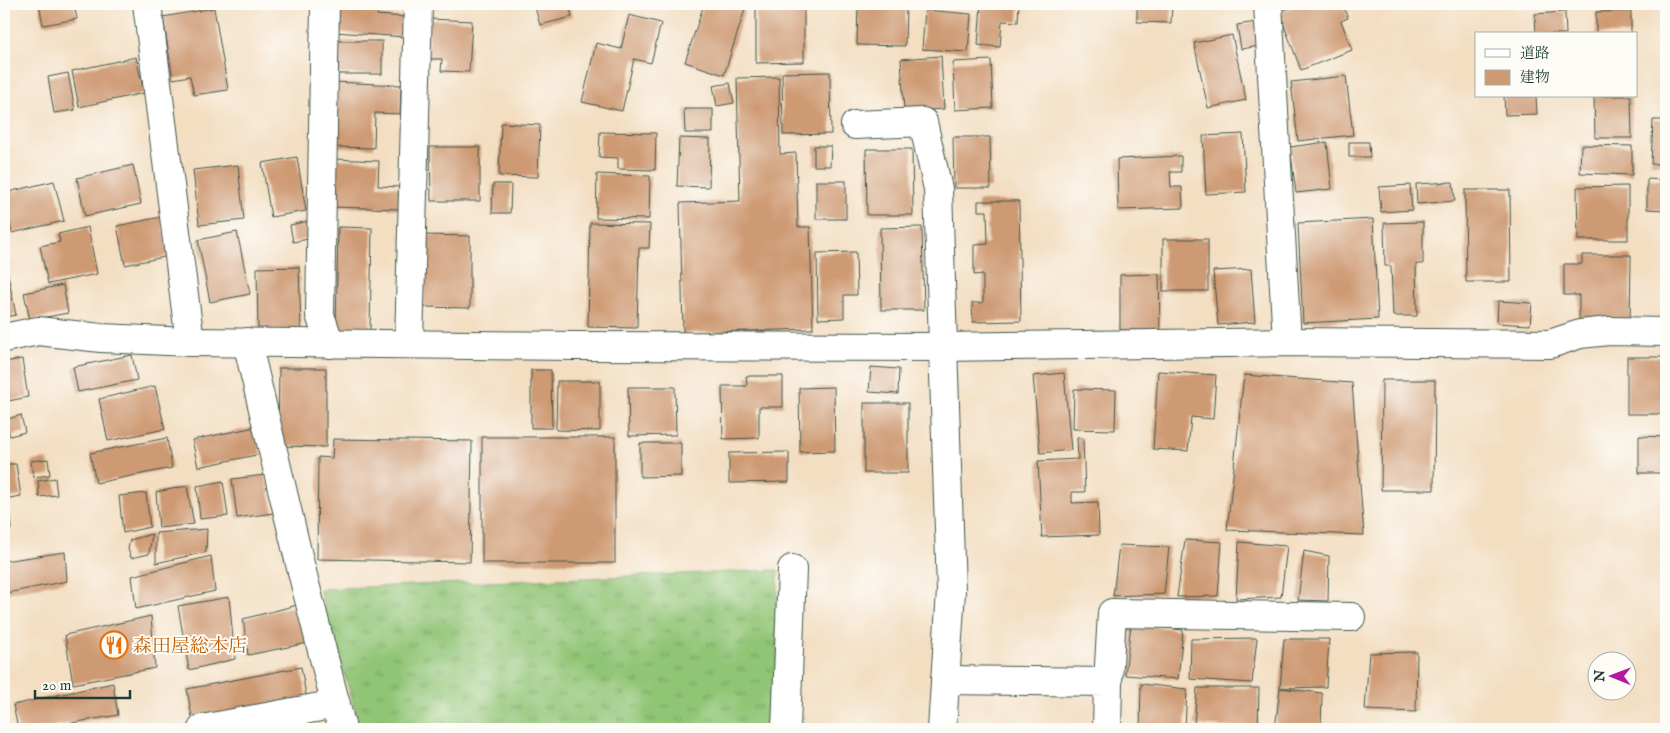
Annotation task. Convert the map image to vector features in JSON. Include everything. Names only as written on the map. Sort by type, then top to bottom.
[{"type":"street","points":[[147,4],[190,342]]},
{"type":"street","points":[[325,4],[320,315],[330,344]]},
{"type":"street","points":[[409,344],[418,4]]},
{"type":"street","points":[[1268,4],[1287,342]]},
{"type":"street","points":[[855,125],[923,122],[938,189],[951,591],[942,729]]},
{"type":"street","points":[[4,338],[38,331],[101,338],[190,342],[943,347],[1287,342],[1550,344],[1580,334],[1609,330],[1666,332]]},
{"type":"street","points":[[202,729],[339,717],[297,555],[247,342]]},
{"type":"street","points":[[786,729],[792,570]]},
{"type":"street","points":[[1107,729],[1112,613],[1351,617]]},
{"type":"street","points":[[945,680],[1108,682]]},
{"type":"green space","points":[[778,570],[776,729],[361,729],[319,589]]},
{"type":"building","points":[[39,4],[74,4],[77,19],[43,25]]},
{"type":"building","points":[[336,4],[378,4],[377,15],[405,17],[405,37],[334,32]]},
{"type":"building","points":[[534,4],[569,4],[572,17],[540,25]]},
{"type":"building","points":[[704,4],[729,4],[745,9],[724,75],[685,62]]},
{"type":"building","points":[[756,4],[804,4],[804,62],[756,63]]},
{"type":"building","points":[[858,4],[906,4],[905,46],[857,45]]},
{"type":"building","points":[[981,4],[1019,4],[1018,22],[1002,21],[1000,47],[978,45]]},
{"type":"building","points":[[1137,4],[1172,4],[1171,23],[1137,22]]},
{"type":"building","points":[[1300,4],[1343,4],[1348,18],[1341,21],[1352,50],[1301,70],[1279,12]]},
{"type":"building","points":[[214,8],[228,90],[194,95],[190,76],[173,79],[163,17]]},
{"type":"building","points":[[925,10],[971,14],[968,52],[922,49]]},
{"type":"building","points":[[1631,11],[1631,32],[1596,32],[1596,12]]},
{"type":"building","points":[[1565,12],[1566,32],[1536,32],[1535,14]]},
{"type":"building","points":[[629,15],[661,23],[651,63],[634,59],[622,111],[582,102],[596,43],[621,49]]},
{"type":"building","points":[[429,19],[472,21],[469,72],[441,71],[442,59],[427,59]]},
{"type":"building","points":[[1263,21],[1266,45],[1241,49],[1237,25]]},
{"type":"building","points":[[1232,35],[1246,100],[1208,108],[1194,43]]},
{"type":"building","points":[[337,41],[382,41],[382,74],[337,74]]},
{"type":"building","points":[[941,56],[944,109],[904,111],[901,59]]},
{"type":"building","points":[[136,57],[144,93],[79,107],[72,71]]},
{"type":"building","points":[[991,60],[993,108],[955,110],[953,62]]},
{"type":"building","points":[[830,72],[831,134],[783,135],[782,73]]},
{"type":"building","points":[[68,73],[75,110],[54,113],[48,77]]},
{"type":"building","points":[[1346,76],[1353,135],[1298,141],[1291,82]]},
{"type":"building","points":[[779,77],[780,154],[796,153],[798,227],[810,227],[813,329],[683,333],[680,203],[740,201],[737,78]]},
{"type":"building","points":[[333,82],[401,85],[400,114],[375,113],[374,148],[331,147]]},
{"type":"building","points":[[730,83],[734,103],[717,106],[713,86]]},
{"type":"building","points":[[1504,98],[1536,98],[1537,114],[1505,115]]},
{"type":"building","points":[[1594,98],[1631,98],[1632,138],[1595,138]]},
{"type":"building","points":[[684,109],[713,109],[713,133],[685,133]]},
{"type":"building","points":[[1653,120],[1666,120],[1666,164],[1651,164]]},
{"type":"building","points":[[501,123],[540,125],[538,177],[499,176]]},
{"type":"building","points":[[600,132],[656,133],[655,170],[618,169],[618,158],[599,157]]},
{"type":"building","points":[[1243,134],[1246,192],[1206,194],[1203,136]]},
{"type":"building","points":[[953,137],[990,137],[991,188],[954,188]]},
{"type":"building","points":[[679,138],[710,139],[709,187],[677,186]]},
{"type":"building","points":[[1327,142],[1332,189],[1296,193],[1290,147]]},
{"type":"building","points":[[1349,142],[1369,142],[1370,157],[1349,157]]},
{"type":"building","points":[[1581,145],[1632,146],[1632,175],[1580,173]]},
{"type":"building","points":[[814,146],[831,146],[830,166],[814,166]]},
{"type":"building","points":[[430,147],[480,147],[480,201],[431,201]]},
{"type":"building","points":[[866,149],[912,149],[913,215],[867,215]]},
{"type":"building","points":[[1181,156],[1181,172],[1170,172],[1171,187],[1182,187],[1183,208],[1118,210],[1117,159]]},
{"type":"building","points":[[297,157],[306,211],[271,217],[262,163]]},
{"type":"building","points":[[334,159],[379,161],[378,186],[401,187],[400,209],[332,207]]},
{"type":"building","points":[[133,165],[141,204],[85,216],[77,178]]},
{"type":"building","points":[[238,165],[244,220],[199,225],[193,170]]},
{"type":"building","points":[[597,174],[650,176],[649,219],[596,218]]},
{"type":"building","points":[[1647,179],[1666,180],[1666,210],[1647,209]]},
{"type":"building","points":[[54,181],[64,221],[12,233],[4,193]]},
{"type":"building","points":[[816,181],[846,181],[846,219],[816,219]]},
{"type":"building","points":[[1453,182],[1455,201],[1417,204],[1416,184]]},
{"type":"building","points":[[493,184],[511,184],[510,213],[492,213]]},
{"type":"building","points":[[1410,185],[1412,210],[1381,212],[1379,187]]},
{"type":"building","points":[[1628,186],[1628,240],[1578,240],[1577,187]]},
{"type":"building","points":[[1465,190],[1510,190],[1511,282],[1466,282]]},
{"type":"building","points":[[978,201],[1019,201],[1021,321],[973,322],[972,303],[983,303],[983,274],[974,275],[974,245],[988,244],[987,211],[978,211]]},
{"type":"building","points":[[161,217],[169,256],[125,265],[117,226]]},
{"type":"building","points":[[1373,219],[1378,319],[1303,323],[1298,223]]},
{"type":"building","points":[[309,221],[313,238],[293,242],[290,225]]},
{"type":"building","points":[[1423,222],[1423,264],[1416,264],[1417,316],[1393,316],[1391,266],[1385,266],[1384,223]]},
{"type":"building","points":[[590,223],[650,224],[649,248],[639,248],[637,328],[588,327]]},
{"type":"building","points":[[88,227],[97,274],[48,284],[40,246],[60,242],[58,234]]},
{"type":"building","points":[[338,227],[372,228],[370,330],[336,330]]},
{"type":"building","points":[[922,227],[924,310],[881,310],[880,228]]},
{"type":"building","points":[[237,232],[250,294],[210,302],[198,240]]},
{"type":"building","points":[[425,235],[470,236],[470,308],[424,307]]},
{"type":"building","points":[[1163,239],[1208,239],[1208,291],[1163,291]]},
{"type":"building","points":[[856,252],[857,295],[844,295],[844,318],[818,319],[817,253]]},
{"type":"building","points":[[1582,255],[1631,255],[1630,324],[1579,323],[1579,295],[1564,295],[1564,264],[1582,264]]},
{"type":"building","points":[[4,256],[16,315],[4,317]]},
{"type":"building","points":[[299,267],[301,330],[258,331],[257,268]]},
{"type":"building","points":[[1251,269],[1255,322],[1218,325],[1213,271]]},
{"type":"building","points":[[1159,274],[1160,330],[1120,330],[1120,275]]},
{"type":"building","points":[[63,285],[68,313],[30,320],[24,293]]},
{"type":"building","points":[[1498,301],[1532,303],[1530,325],[1497,323]]},
{"type":"building","points":[[132,355],[137,380],[78,392],[73,367]]},
{"type":"building","points":[[1627,357],[1666,357],[1666,414],[1627,414]]},
{"type":"building","points":[[22,359],[28,397],[4,402],[4,362]]},
{"type":"building","points":[[871,367],[899,369],[898,394],[869,392]]},
{"type":"building","points":[[279,368],[326,368],[326,447],[278,446]]},
{"type":"building","points":[[531,370],[551,370],[552,428],[531,428]]},
{"type":"building","points":[[1158,371],[1216,375],[1213,419],[1191,417],[1188,451],[1153,449]]},
{"type":"building","points":[[1064,373],[1071,450],[1040,453],[1033,376]]},
{"type":"building","points":[[1244,375],[1352,383],[1364,535],[1227,530]]},
{"type":"building","points":[[746,376],[783,376],[783,407],[759,407],[759,438],[723,439],[722,386],[747,386]]},
{"type":"building","points":[[1382,380],[1435,380],[1434,490],[1381,490]]},
{"type":"building","points":[[557,381],[600,381],[600,431],[556,430]]},
{"type":"building","points":[[155,386],[165,429],[108,441],[99,399]]},
{"type":"building","points":[[628,387],[675,387],[676,435],[629,436]]},
{"type":"building","points":[[834,387],[835,451],[800,452],[799,388]]},
{"type":"building","points":[[1074,389],[1116,390],[1115,430],[1073,429]]},
{"type":"building","points":[[864,403],[908,403],[908,473],[864,473]]},
{"type":"building","points":[[21,415],[25,432],[10,436],[5,420]]},
{"type":"building","points":[[255,427],[261,454],[198,467],[192,440]]},
{"type":"building","points":[[1639,436],[1666,437],[1666,473],[1639,473]]},
{"type":"building","points":[[482,437],[615,437],[615,563],[482,563]]},
{"type":"building","points":[[167,438],[172,468],[96,483],[90,453]]},
{"type":"building","points":[[1077,438],[1083,438],[1085,492],[1072,492],[1072,503],[1098,502],[1099,535],[1042,537],[1038,461],[1078,459]]},
{"type":"building","points":[[333,439],[472,441],[470,562],[317,559],[318,457],[332,458]]},
{"type":"building","points":[[640,443],[681,443],[681,476],[640,477]]},
{"type":"building","points":[[789,452],[789,482],[729,483],[729,453]]},
{"type":"building","points":[[48,459],[50,475],[33,477],[31,461]]},
{"type":"building","points":[[6,464],[16,464],[21,496],[4,499],[4,482],[7,482]]},
{"type":"building","points":[[265,475],[274,513],[237,518],[232,479]]},
{"type":"building","points":[[55,478],[57,495],[39,497],[38,481]]},
{"type":"building","points":[[223,481],[228,516],[200,519],[197,486]]},
{"type":"building","points":[[187,486],[194,524],[159,528],[156,492]]},
{"type":"building","points":[[146,493],[150,527],[123,533],[119,496]]},
{"type":"building","points":[[8,506],[11,529],[4,531],[4,507]]},
{"type":"building","points":[[207,529],[206,552],[156,563],[156,533]]},
{"type":"building","points":[[152,534],[149,554],[131,558],[128,549],[130,540]]},
{"type":"building","points":[[1185,540],[1222,542],[1218,596],[1177,597]]},
{"type":"building","points":[[1239,542],[1287,546],[1281,597],[1236,599]]},
{"type":"building","points":[[1119,545],[1169,547],[1164,594],[1113,596]]},
{"type":"building","points":[[1304,551],[1329,556],[1328,601],[1298,600]]},
{"type":"building","points":[[65,552],[67,581],[7,593],[4,580],[4,561]]},
{"type":"building","points":[[211,556],[215,591],[136,609],[132,576]]},
{"type":"building","points":[[229,597],[235,659],[189,670],[178,606]]},
{"type":"building","points":[[305,603],[313,642],[248,655],[243,619]]},
{"type":"building","points":[[151,616],[155,668],[73,684],[65,635]]},
{"type":"building","points":[[1131,624],[1183,630],[1178,679],[1125,675]]},
{"type":"building","points":[[1257,638],[1252,683],[1190,679],[1191,639]]},
{"type":"building","points":[[1284,639],[1329,639],[1326,687],[1280,688]]},
{"type":"building","points":[[1417,652],[1416,712],[1365,710],[1369,653]]},
{"type":"building","points":[[301,667],[310,718],[194,729],[187,689]]},
{"type":"building","points":[[113,683],[118,715],[37,729],[18,729],[13,705]]},
{"type":"building","points":[[1141,684],[1187,689],[1185,729],[1140,729]]},
{"type":"building","points":[[1197,688],[1259,688],[1258,729],[1194,725]]},
{"type":"building","points":[[1280,688],[1322,693],[1321,729],[1275,729]]},
{"type":"place","name":"森田屋総本店","points":[[114,645]]}]
